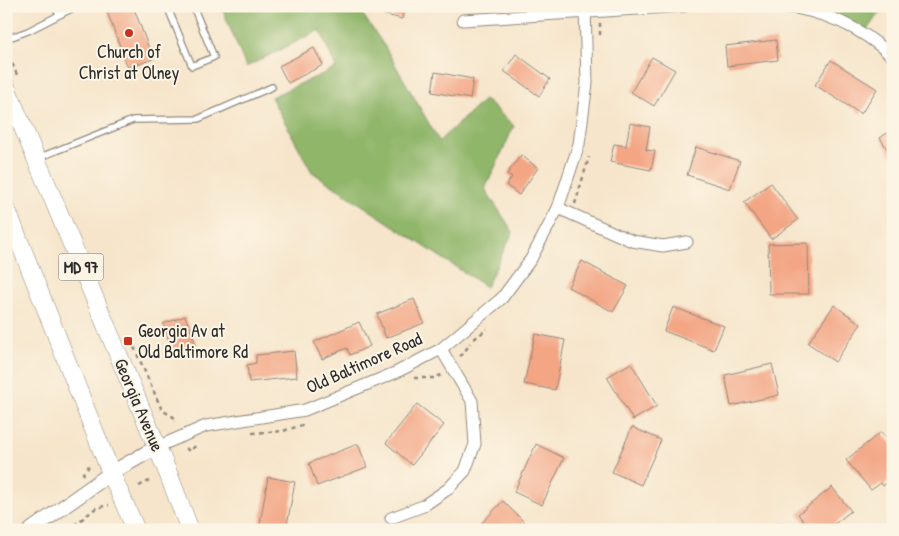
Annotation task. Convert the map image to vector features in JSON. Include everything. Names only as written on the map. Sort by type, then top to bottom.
[{"type":"main road","name":"Georgia Avenue","points":[[6,87],[190,530]]},
{"type":"main road","name":"MD 97","points":[[6,208],[136,530]]},
{"type":"street","points":[[463,20],[585,9],[599,11],[685,6]]},
{"type":"street","points":[[779,6],[825,14],[874,40],[893,57]]},
{"type":"street","name":"Old Baltimore Road","points":[[31,530],[111,472],[156,447],[206,426],[306,410],[397,372],[441,349],[502,298],[531,260],[558,208],[579,144],[587,83],[585,9]]},
{"type":"street","points":[[558,208],[632,241],[663,246],[687,242]]},
{"type":"street","points":[[391,518],[422,506],[448,489],[465,471],[475,444],[472,402],[441,349]]},
{"type":"lane","points":[[55,6],[59,15]]},
{"type":"lane","points":[[6,39],[28,31],[77,6]]},
{"type":"lane","points":[[167,6],[192,66],[214,57],[192,6]]},
{"type":"lane","points":[[36,158],[134,120],[198,119],[272,87]]},
{"type":"path","points":[[599,11],[599,40]]},
{"type":"path","points":[[571,214],[578,198],[590,152]]},
{"type":"path","points":[[412,378],[438,377],[443,374],[440,368],[464,353],[469,343],[492,325]]},
{"type":"path","points":[[249,433],[283,431],[308,422]]},
{"type":"path","points":[[186,448],[189,451],[202,442]]},
{"type":"path","points":[[139,486],[148,481]]},
{"type":"path","points":[[68,530],[96,508],[107,507],[110,504]]},
{"type":"green space","points":[[221,6],[357,6],[385,47],[439,141],[485,99],[514,126],[485,189],[513,232],[486,287],[312,172],[271,97],[336,68],[320,30],[246,67]]},
{"type":"green space","points":[[779,6],[884,6],[864,34],[825,14]]},
{"type":"building","name":"Church of Christ at Olney","points":[[105,6],[133,6],[153,59],[128,68]]},
{"type":"building","points":[[384,6],[405,6],[402,19],[382,14]]},
{"type":"building","points":[[776,40],[778,60],[727,66],[725,46]]},
{"type":"building","points":[[314,48],[323,65],[288,83],[279,66]]},
{"type":"building","points":[[516,54],[550,79],[539,96],[504,71]]},
{"type":"building","points":[[652,57],[675,70],[654,106],[631,92]]},
{"type":"building","points":[[831,60],[877,89],[861,114],[815,85]]},
{"type":"building","points":[[435,72],[473,79],[470,99],[432,92]]},
{"type":"building","points":[[630,123],[650,127],[646,150],[655,151],[651,170],[610,162],[614,144],[626,146]]},
{"type":"building","points":[[893,129],[893,158],[880,138]]},
{"type":"building","points":[[696,147],[740,161],[730,189],[687,175]]},
{"type":"building","points":[[521,155],[538,168],[519,195],[506,185],[512,177],[507,174]]},
{"type":"building","points":[[771,183],[798,220],[771,239],[744,202]]},
{"type":"building","points":[[808,243],[809,294],[769,294],[768,244]]},
{"type":"building","points":[[582,261],[628,286],[613,312],[568,287]]},
{"type":"building","points":[[414,299],[424,323],[386,338],[377,314]]},
{"type":"building","points":[[834,305],[861,324],[835,362],[808,343]]},
{"type":"building","points":[[673,307],[724,326],[714,350],[664,331]]},
{"type":"building","points":[[185,316],[196,344],[173,352],[163,324]]},
{"type":"building","points":[[359,322],[370,346],[350,355],[347,348],[322,359],[314,342]]},
{"type":"building","points":[[535,334],[565,340],[555,390],[524,384]]},
{"type":"building","points":[[294,351],[297,377],[249,382],[247,365],[256,363],[256,355]]},
{"type":"building","points":[[631,363],[657,406],[633,420],[607,377]]},
{"type":"building","points":[[772,364],[779,395],[731,406],[725,375]]},
{"type":"building","points":[[417,404],[444,425],[412,465],[386,443]]},
{"type":"building","points":[[632,427],[661,440],[641,485],[612,472]]},
{"type":"building","points":[[881,432],[893,446],[893,478],[883,486],[881,483],[871,490],[846,460]]},
{"type":"building","points":[[358,444],[367,467],[317,486],[309,463]]},
{"type":"building","points":[[536,444],[564,458],[542,505],[514,492]]},
{"type":"building","points":[[268,477],[295,482],[286,530],[259,530]]},
{"type":"building","points":[[832,487],[851,511],[827,530],[810,530],[798,514]]},
{"type":"building","points":[[503,501],[526,524],[520,530],[475,530]]},
{"type":"building","points":[[783,522],[790,530],[773,530]]},
{"type":"place","name":"Church of Christ at Olney","points":[[129,33]]},
{"type":"place","name":"Georgia Av at Old Baltimore Rd","points":[[128,341]]}]
